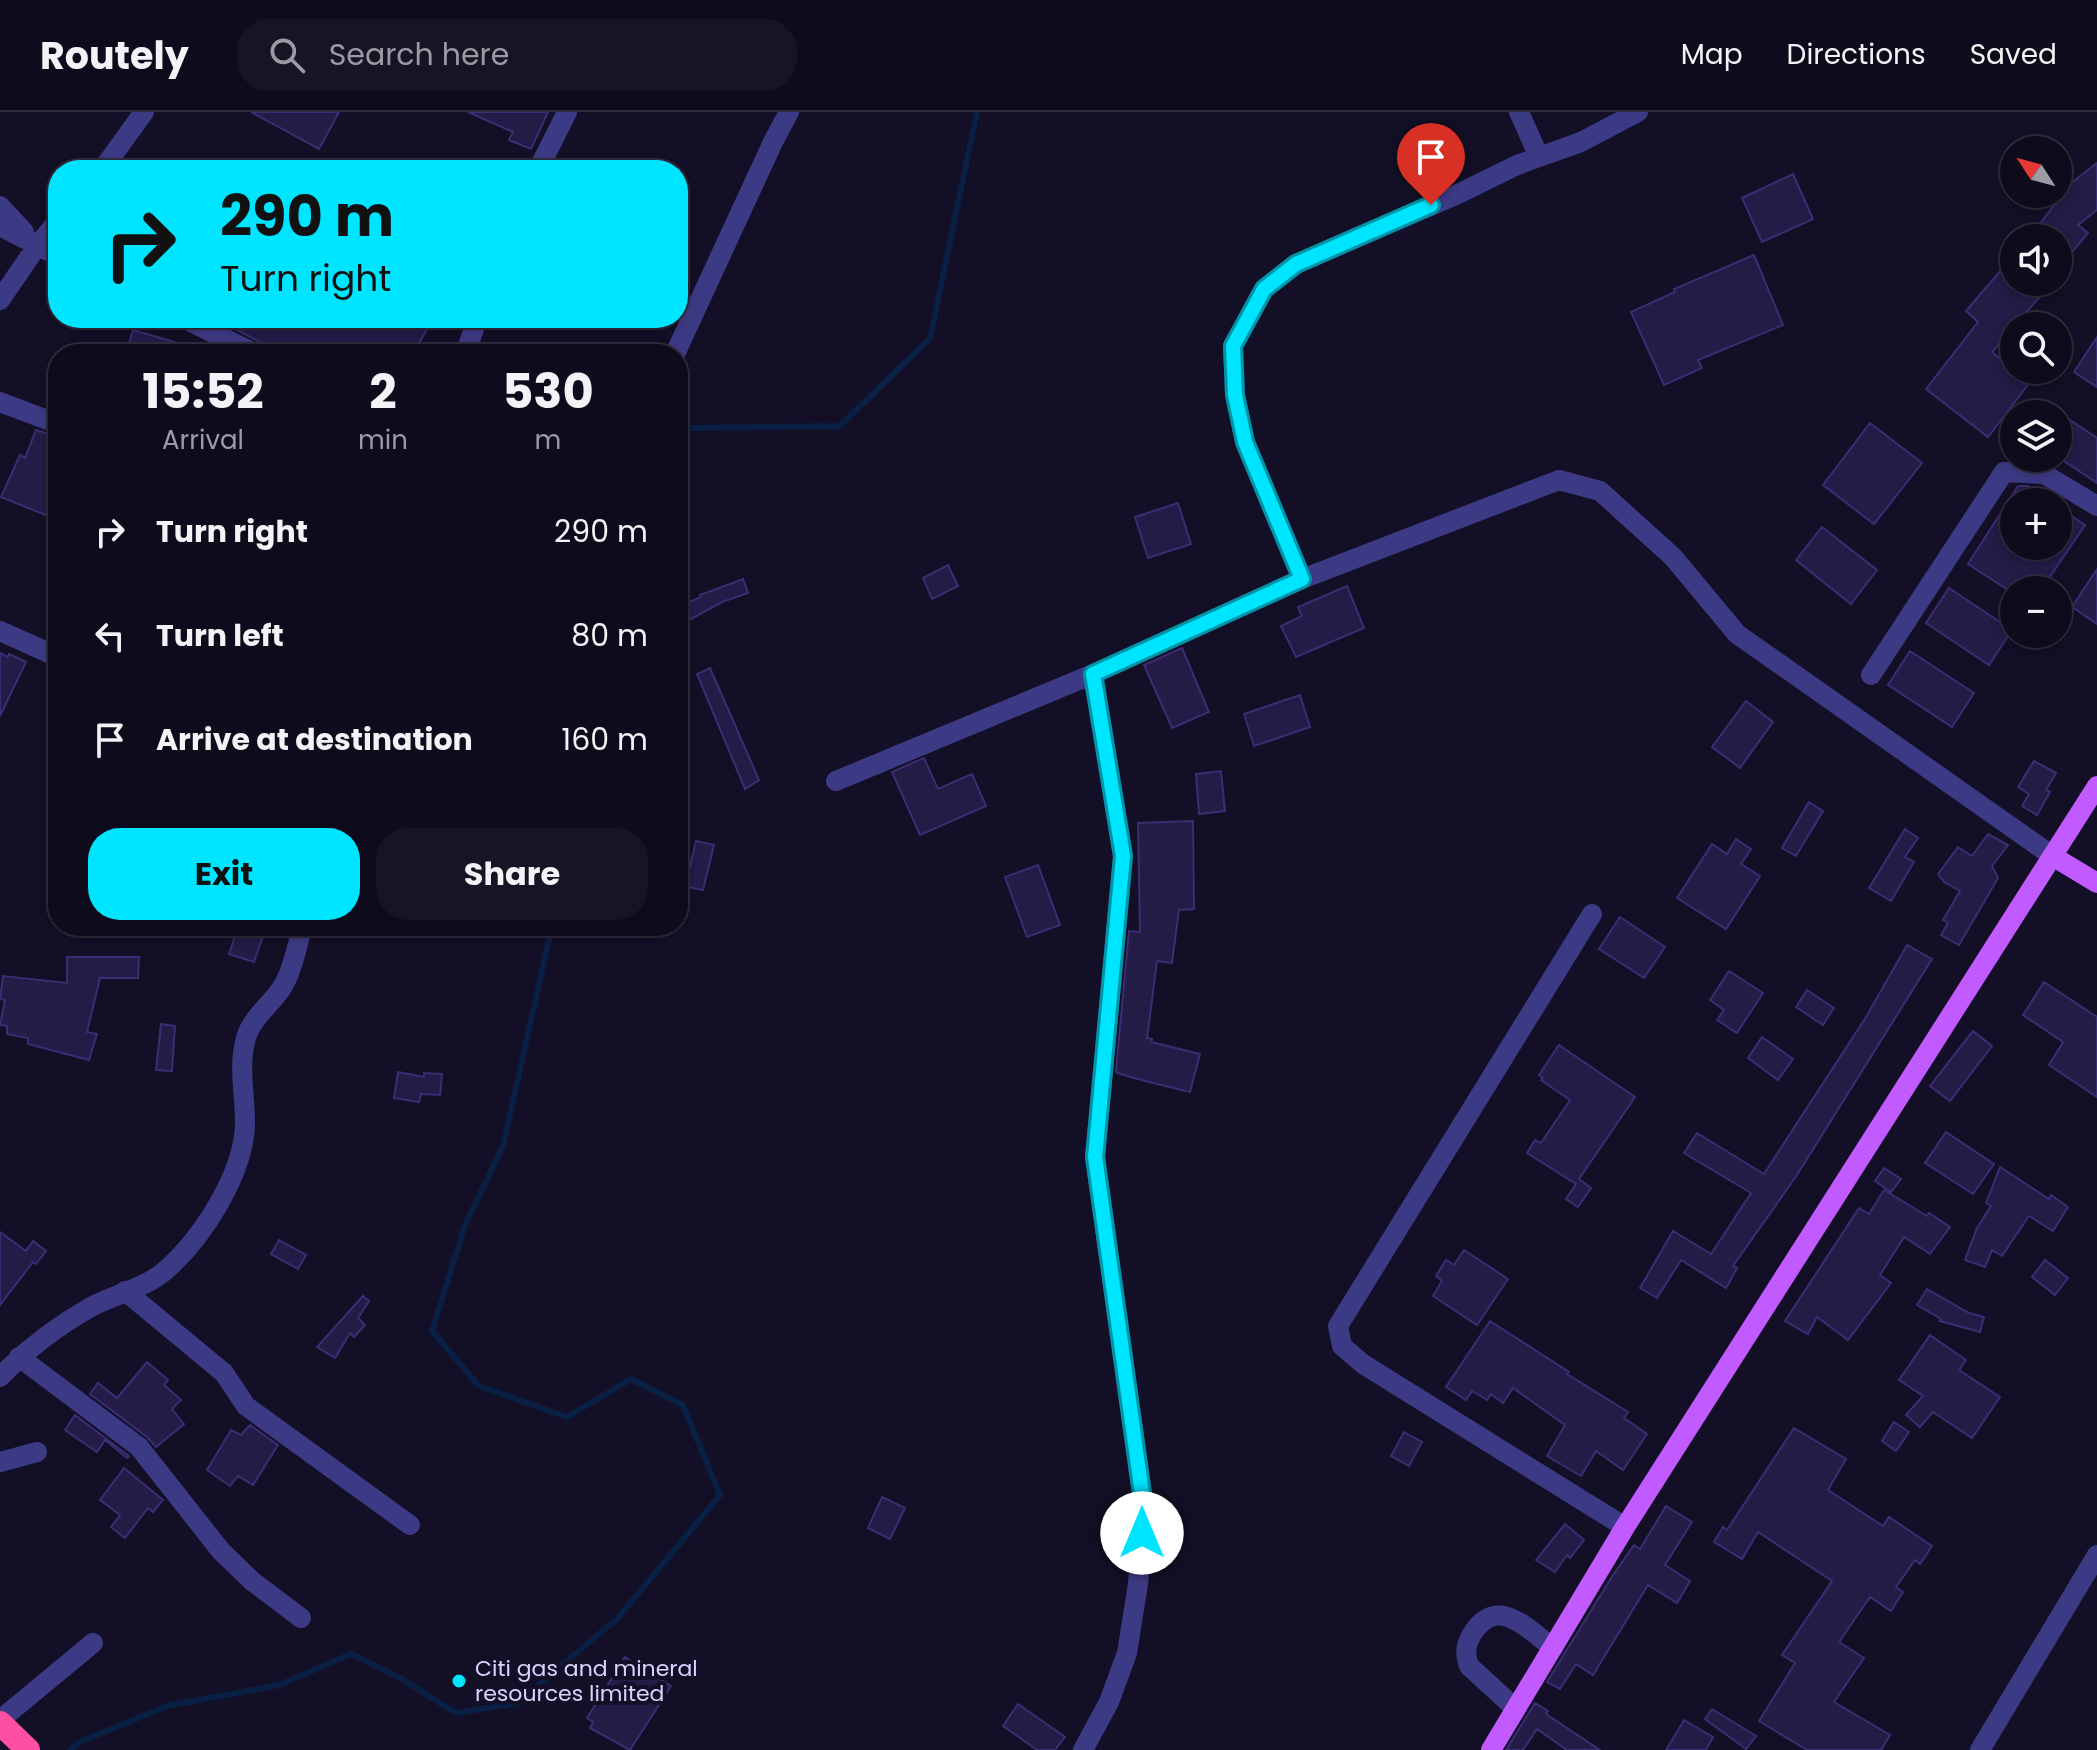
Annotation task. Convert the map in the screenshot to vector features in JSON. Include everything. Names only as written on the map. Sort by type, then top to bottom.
[{"type":"highway","points":[[3,1725],[28,1750]]},
{"type":"main road","points":[[1491,1750],[1625,1527],[2097,786]]},
{"type":"main road","points":[[2054,857],[2097,883]]},
{"type":"street","points":[[109,160],[144,112]]},
{"type":"street","points":[[543,160],[567,112]]},
{"type":"street","points":[[688,326],[789,112]]},
{"type":"street","points":[[1519,112],[1539,157]]},
{"type":"street","points":[[1302,579],[1245,442],[1235,395],[1233,346],[1264,289],[1296,264],[1539,157],[1581,142],[1638,112]]},
{"type":"street","points":[[0,206],[37,246]]},
{"type":"street","points":[[0,226],[48,251]]},
{"type":"street","points":[[0,300],[48,233]]},
{"type":"street","points":[[203,328],[236,344]]},
{"type":"street","points":[[0,402],[48,420]]},
{"type":"street","points":[[1871,675],[2004,472],[2044,474],[2097,506]]},
{"type":"street","points":[[836,781],[1093,674],[1302,579],[1559,480],[1600,491],[1673,557],[1737,634],[2054,857]]},
{"type":"street","points":[[0,631],[48,653]]},
{"type":"street","points":[[1083,1750],[1109,1702],[1127,1653],[1138,1584],[1144,1508],[1095,1157],[1123,856],[1093,674]]},
{"type":"street","points":[[1592,914],[1338,1326],[1342,1346],[1363,1364],[1625,1527]]},
{"type":"street","points":[[0,1377],[19,1357],[89,1308],[154,1280],[181,1255],[212,1215],[239,1159],[245,1126],[242,1058],[246,1038],[251,1025],[284,985],[300,936]]},
{"type":"street","points":[[125,1291],[224,1373],[246,1406],[410,1525]]},
{"type":"street","points":[[19,1357],[139,1447],[221,1551],[252,1581],[301,1618]]},
{"type":"street","points":[[0,1462],[37,1452]]},
{"type":"street","points":[[1980,1750],[2097,1555]]},
{"type":"street","points":[[1516,1709],[1469,1666],[1465,1656],[1466,1643],[1482,1620],[1501,1614],[1524,1626],[1553,1648]]},
{"type":"street","points":[[3,1725],[93,1643]]},
{"type":"building","points":[[251,112],[339,112],[319,149]]},
{"type":"building","points":[[468,112],[548,112],[531,149],[509,140],[513,132]]},
{"type":"building","points":[[2097,163],[2097,210],[2078,225],[2088,233],[2072,252],[2072,224],[2040,224],[2052,208],[2072,208],[2072,182]]},
{"type":"building","points":[[1793,174],[1813,219],[1762,242],[1742,198]]},
{"type":"building","points":[[1754,255],[1783,325],[1698,360],[1702,368],[1664,385],[1631,312],[1675,292],[1674,289]]},
{"type":"building","points":[[2000,271],[2000,296],[2041,296],[2027,312],[2000,312],[2000,343],[1992,352],[2000,358],[2000,384],[2028,384],[2016,400],[2000,400],[2000,421],[1988,437],[1926,389],[1978,322],[1966,311]]},
{"type":"building","points":[[427,328],[419,344],[263,344],[235,329]]},
{"type":"building","points":[[133,330],[182,344],[129,344]]},
{"type":"building","points":[[2097,337],[2097,387],[2074,372]]},
{"type":"building","points":[[2072,421],[2097,438],[2097,483],[2072,466]]},
{"type":"building","points":[[1870,423],[1922,463],[1874,524],[1823,485]]},
{"type":"building","points":[[36,430],[48,434],[48,516],[1,497],[20,455],[25,458]]},
{"type":"building","points":[[1178,503],[1191,544],[1148,558],[1135,517]]},
{"type":"building","points":[[2000,514],[2000,560],[2061,560],[2050,576],[2000,576],[2000,585],[1968,564]]},
{"type":"building","points":[[2072,516],[2085,525],[2072,544]]},
{"type":"building","points":[[1822,527],[1877,570],[1851,604],[1796,560]]},
{"type":"building","points":[[948,565],[958,586],[932,599],[923,578]]},
{"type":"building","points":[[2097,569],[2097,624],[2072,607]]},
{"type":"building","points":[[743,579],[748,593],[722,602],[688,621],[688,603]]},
{"type":"building","points":[[1347,586],[1364,628],[1296,657],[1281,626],[1302,616],[1298,607]]},
{"type":"building","points":[[1949,588],[2000,622],[2000,648],[1989,665],[1926,623]]},
{"type":"building","points":[[1182,648],[1209,712],[1172,728],[1144,665]]},
{"type":"building","points":[[1910,651],[1974,693],[1952,727],[1888,685]]},
{"type":"building","points":[[0,653],[26,662],[0,716]]},
{"type":"building","points":[[710,668],[759,780],[745,789],[697,674]]},
{"type":"building","points":[[1300,695],[1310,727],[1254,746],[1244,714]]},
{"type":"building","points":[[1746,701],[1773,722],[1740,768],[1712,747]]},
{"type":"building","points":[[924,758],[938,789],[972,774],[986,806],[920,835],[892,772]]},
{"type":"building","points":[[2034,761],[2056,773],[2037,815],[2022,806],[2029,794],[2018,787]]},
{"type":"building","points":[[1221,771],[1225,811],[1199,814],[1196,774]]},
{"type":"building","points":[[1809,802],[1823,811],[1796,856],[1782,848]]},
{"type":"building","points":[[1193,821],[1194,909],[1179,910],[1172,963],[1157,961],[1147,1038],[1152,1039],[1151,1042],[1200,1054],[1190,1092],[1117,1073],[1116,1070],[1129,931],[1140,932],[1138,823]]},
{"type":"building","points":[[1905,829],[1918,838],[1905,857],[1914,862],[1891,901],[1869,888]]},
{"type":"building","points":[[1988,834],[2008,845],[1992,866],[1998,878],[1959,945],[1941,935],[1948,923],[1943,920],[1960,891],[1944,882],[1938,874],[1958,847],[1972,856]]},
{"type":"building","points":[[1736,839],[1751,849],[1741,864],[1760,876],[1726,929],[1677,898],[1712,844],[1727,854]]},
{"type":"building","points":[[696,841],[714,845],[703,890],[688,887]]},
{"type":"building","points":[[1038,865],[1060,925],[1027,937],[1005,877]]},
{"type":"building","points":[[1620,917],[1665,947],[1644,978],[1599,949]]},
{"type":"building","points":[[235,936],[263,936],[254,962],[229,954]]},
{"type":"building","points":[[1907,945],[1932,959],[1797,1175],[1733,1266],[1737,1268],[1726,1288],[1681,1260],[1657,1298],[1640,1288],[1673,1231],[1711,1254],[1751,1193],[1684,1153],[1697,1133],[1764,1174],[1866,1017]]},
{"type":"building","points":[[67,957],[139,957],[138,978],[100,978],[87,1032],[97,1034],[89,1060],[28,1044],[28,1038],[7,1034],[7,1026],[0,1025],[5,1000],[0,999],[3,976],[67,983]]},
{"type":"building","points":[[1729,971],[1763,993],[1737,1033],[1717,1020],[1724,1010],[1710,1000]]},
{"type":"building","points":[[2044,982],[2097,1017],[2097,1097],[2049,1065],[2063,1042],[2023,1015]]},
{"type":"building","points":[[1807,990],[1834,1008],[1823,1025],[1796,1007]]},
{"type":"building","points":[[161,1024],[175,1026],[172,1071],[156,1070]]},
{"type":"building","points":[[1973,1031],[1992,1046],[1950,1101],[1930,1086]]},
{"type":"building","points":[[1762,1037],[1793,1059],[1778,1080],[1748,1058]]},
{"type":"building","points":[[1559,1045],[1635,1097],[1579,1179],[1591,1188],[1578,1207],[1566,1199],[1576,1184],[1527,1153],[1535,1140],[1541,1143],[1570,1100],[1541,1080],[1543,1078],[1539,1075]]},
{"type":"building","points":[[398,1072],[424,1077],[424,1073],[442,1074],[440,1095],[421,1094],[419,1102],[394,1098]]},
{"type":"building","points":[[1946,1132],[1994,1164],[1973,1194],[1925,1163]]},
{"type":"building","points":[[2000,1167],[2049,1199],[2051,1195],[2068,1207],[2053,1231],[2029,1216],[2002,1256],[1992,1250],[1985,1267],[1965,1260],[1977,1228],[1991,1206],[1986,1203]]},
{"type":"building","points":[[1884,1168],[1901,1179],[1891,1192],[1875,1181]]},
{"type":"building","points":[[1884,1190],[1950,1227],[1930,1254],[1904,1237],[1880,1275],[1891,1283],[1848,1340],[1817,1317],[1808,1334],[1785,1321],[1859,1208],[1869,1214]]},
{"type":"building","points":[[0,1232],[26,1251],[33,1241],[46,1251],[36,1264],[33,1262],[0,1305]]},
{"type":"building","points":[[279,1240],[306,1255],[298,1269],[271,1254]]},
{"type":"building","points":[[1464,1250],[1508,1279],[1477,1325],[1433,1296],[1442,1281],[1436,1276],[1446,1260],[1454,1265]]},
{"type":"building","points":[[2045,1260],[2068,1278],[2055,1295],[2032,1277]]},
{"type":"building","points":[[1927,1289],[1969,1313],[1984,1317],[1980,1332],[1940,1321],[1917,1305]]},
{"type":"building","points":[[363,1296],[369,1301],[358,1318],[365,1325],[354,1337],[350,1333],[335,1358],[317,1347]]},
{"type":"building","points":[[1490,1321],[1628,1412],[1624,1418],[1647,1434],[1623,1470],[1596,1451],[1581,1476],[1547,1456],[1565,1425],[1513,1388],[1503,1403],[1491,1394],[1487,1400],[1472,1391],[1466,1400],[1446,1387]]},
{"type":"building","points":[[1930,1335],[1966,1360],[1959,1370],[2000,1397],[1972,1438],[1933,1412],[1920,1427],[1906,1415],[1923,1396],[1899,1380]]},
{"type":"building","points":[[147,1362],[168,1380],[164,1385],[181,1400],[172,1409],[184,1424],[156,1447],[90,1394],[98,1383],[117,1398]]},
{"type":"building","points":[[75,1415],[129,1456],[127,1458],[105,1440],[97,1452],[65,1430]]},
{"type":"building","points":[[1894,1422],[1909,1432],[1896,1451],[1882,1441]]},
{"type":"building","points":[[250,1425],[278,1445],[253,1485],[238,1476],[230,1486],[207,1470],[231,1430],[241,1435]]},
{"type":"building","points":[[1794,1428],[1846,1459],[1828,1490],[1883,1526],[1889,1517],[1932,1546],[1920,1564],[1915,1560],[1896,1587],[1903,1592],[1891,1611],[1870,1597],[1839,1642],[1864,1658],[1834,1702],[1890,1735],[1881,1750],[1807,1750],[1759,1721],[1795,1663],[1782,1655],[1832,1581],[1758,1532],[1742,1559],[1714,1542],[1723,1527],[1727,1530]]},
{"type":"building","points":[[1404,1432],[1422,1442],[1409,1466],[1391,1456]]},
{"type":"building","points":[[124,1468],[163,1500],[153,1512],[148,1508],[125,1538],[111,1527],[120,1515],[100,1500]]},
{"type":"building","points":[[882,1497],[905,1508],[890,1539],[868,1528]]},
{"type":"building","points":[[1666,1506],[1692,1522],[1665,1565],[1690,1581],[1677,1603],[1648,1585],[1593,1675],[1576,1664],[1560,1689],[1547,1682],[1613,1575],[1634,1545],[1640,1549]]},
{"type":"building","points":[[1565,1524],[1584,1540],[1570,1558],[1567,1555],[1555,1572],[1536,1560]]},
{"type":"building","points":[[625,1657],[671,1686],[630,1750],[590,1728],[593,1722],[587,1718]]},
{"type":"building","points":[[1535,1703],[1548,1711],[1546,1714],[1600,1750],[1567,1750],[1537,1729],[1523,1750],[1506,1750]]},
{"type":"building","points":[[1018,1704],[1065,1737],[1055,1750],[1037,1750],[1003,1726]]},
{"type":"building","points":[[1712,1709],[1756,1736],[1746,1749],[1705,1719]]},
{"type":"building","points":[[1684,1720],[1713,1737],[1706,1750],[1666,1750]]},
{"type":"waterway","points":[[688,428],[840,426],[930,338],[977,112]]},
{"type":"waterway","points":[[70,1750],[80,1742],[167,1706],[279,1685],[351,1654],[400,1678],[456,1713],[517,1703],[618,1618],[720,1495],[683,1405],[631,1379],[567,1417],[479,1386],[432,1331],[465,1225],[503,1146],[550,936]]},
{"type":"place","name":"Citi gas and mineral resources limited","points":[[459,1681]]},
{"type":"route","points":[[1142,1533],[1144,1508],[1095,1157],[1123,856],[1093,674],[1302,579],[1245,442],[1235,395],[1233,346],[1264,289],[1296,264],[1431,205]]}]
